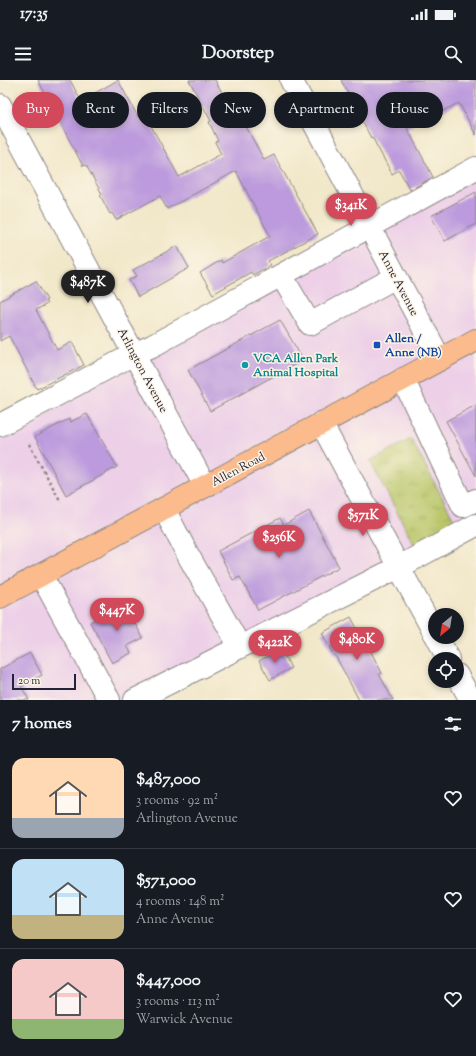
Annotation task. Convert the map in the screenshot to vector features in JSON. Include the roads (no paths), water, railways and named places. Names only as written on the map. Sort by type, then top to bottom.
[{"type":"main road","name":"Allen Road","points":[[0,597],[476,340]]},
{"type":"street","name":"Anne Avenue","points":[[291,80],[440,359]]},
{"type":"street","name":"Arlington Avenue","points":[[0,105],[205,486]]},
{"type":"street","points":[[0,425],[134,354],[152,346],[476,168]]},
{"type":"street","points":[[281,275],[310,324],[396,276]]},
{"type":"street","points":[[403,379],[469,503]]},
{"type":"street","points":[[321,424],[428,621]]},
{"type":"street","points":[[164,509],[240,647]]},
{"type":"street","points":[[135,700],[399,567],[476,525]]},
{"type":"street","points":[[41,575],[109,700]]},
{"type":"street","points":[[464,688],[471,700]]},
{"type":"place","name":"Allen / Anne (NB)","points":[[377,345]]},
{"type":"place","name":"VCA Allen Park Animal Hospital","points":[[245,365]]}]
